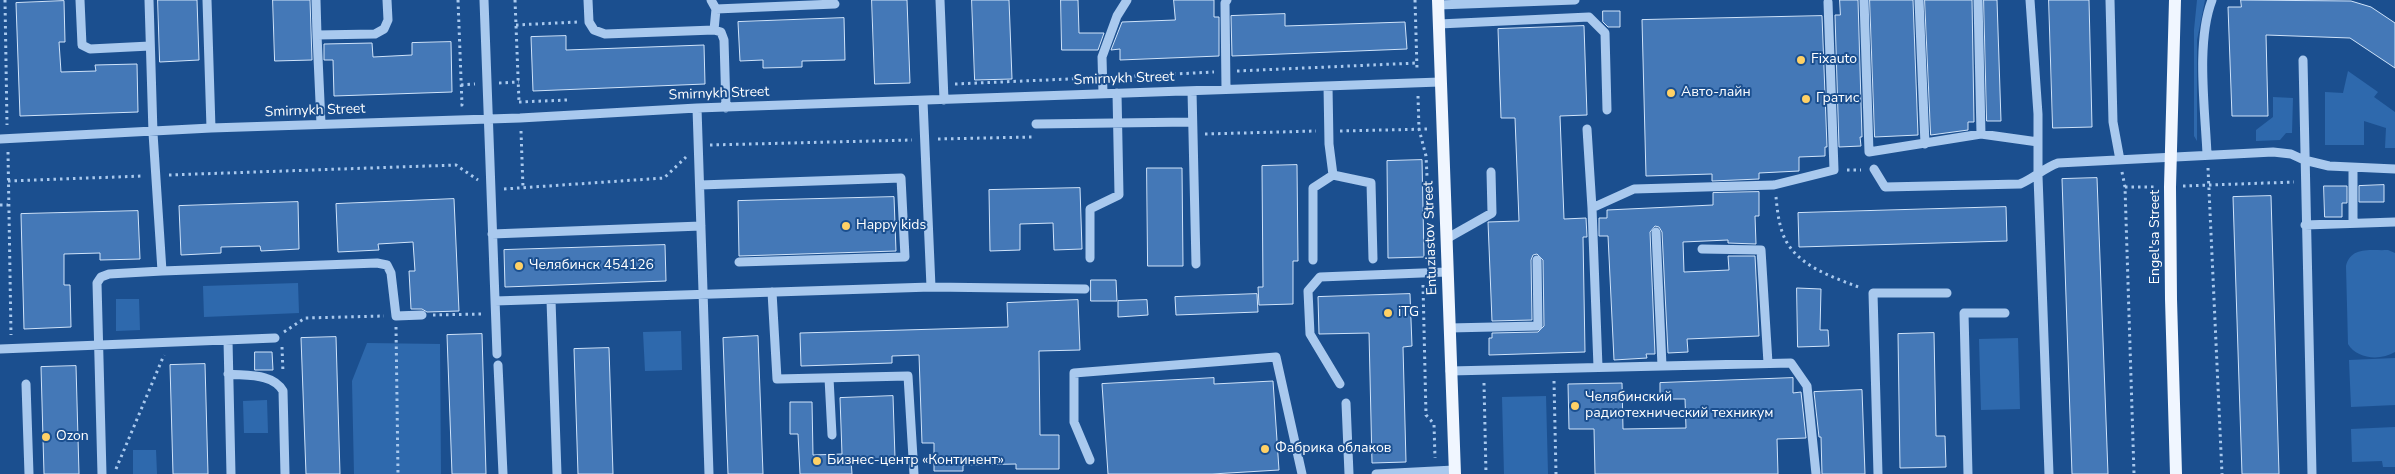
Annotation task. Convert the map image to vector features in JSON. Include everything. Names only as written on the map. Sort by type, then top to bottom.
[{"type":"main road","name":"Engel'sa Street","points":[[2176,0],[2170,187],[2176,474]]},
{"type":"main road","name":"Entuziastov Street","points":[[1438,3],[1455,472]]},
{"type":"street","points":[[80,0],[82,45],[90,49],[150,46]]},
{"type":"street","points":[[149,0],[153,133],[162,271]]},
{"type":"street","points":[[207,0],[212,128]]},
{"type":"street","points":[[316,0],[321,124]]},
{"type":"street","points":[[317,35],[375,34],[384,29],[388,20],[387,0]]},
{"type":"street","points":[[484,0],[497,354]]},
{"type":"street","points":[[588,0],[588,22],[594,30],[605,34],[714,30],[721,32],[724,40],[726,108]]},
{"type":"street","points":[[711,0],[716,9],[714,30]]},
{"type":"street","points":[[940,0],[944,100]]},
{"type":"street","points":[[1103,94],[1102,57],[1117,16],[1127,0]]},
{"type":"street","points":[[1226,89],[1225,3],[1227,0]]},
{"type":"street","points":[[1438,3],[1575,0]]},
{"type":"street","points":[[1864,0],[1870,152],[1981,134],[2038,142]]},
{"type":"street","points":[[1920,0],[1925,144]]},
{"type":"street","points":[[1978,0],[1981,134]]},
{"type":"street","points":[[2030,0],[2038,142],[2049,474]]},
{"type":"street","points":[[2110,0],[2113,122],[2120,160]]},
{"type":"street","points":[[2207,154],[2204,50],[2206,24],[2212,0]]},
{"type":"street","points":[[1592,208],[1634,189],[1774,185],[1834,170],[1828,2]]},
{"type":"street","points":[[716,9],[835,4]]},
{"type":"street","points":[[1438,24],[1589,17],[1605,33],[1607,110]]},
{"type":"street","points":[[2303,60],[2305,225],[2312,474]]},
{"type":"street","name":"Smirnykh Street","points":[[4,139],[153,133],[212,128],[520,118],[697,108],[1440,82]]},
{"type":"street","points":[[1328,86],[1333,175]]},
{"type":"street","points":[[1192,91],[1196,264]]},
{"type":"street","points":[[1090,258],[1090,209],[1120,195],[1117,93]]},
{"type":"street","points":[[923,100],[932,287]]},
{"type":"street","points":[[697,108],[709,474]]},
{"type":"street","points":[[1036,124],[1192,122]]},
{"type":"street","points":[[1587,129],[1598,367]]},
{"type":"street","points":[[1874,169],[1885,187],[2020,184],[2038,176],[2046,168],[2058,163],[2171,158],[2207,154],[2273,152],[2291,154],[2304,160],[2353,168],[2395,169]]},
{"type":"street","points":[[2353,168],[2354,223]]},
{"type":"street","points":[[1446,239],[1492,213],[1490,172]]},
{"type":"street","points":[[1313,260],[1313,188],[1333,175],[1371,183],[1373,259]]},
{"type":"street","points":[[700,185],[901,178],[905,257],[739,262]]},
{"type":"street","points":[[2305,225],[2395,222]]},
{"type":"street","points":[[492,234],[702,226]]},
{"type":"street","points":[[1656,232],[1662,366]]},
{"type":"street","points":[[1702,249],[1761,250],[1768,363]]},
{"type":"street","points":[[1449,328],[1538,326],[1537,260]]},
{"type":"street","points":[[102,474],[97,283],[101,277],[110,274],[162,271],[377,263],[386,265],[392,273],[396,316],[422,315]]},
{"type":"street","points":[[1340,384],[1310,334],[1308,291],[1320,277],[1447,272]]},
{"type":"street","points":[[495,301],[932,287],[1085,289]]},
{"type":"street","points":[[772,292],[777,379],[908,376],[914,474]]},
{"type":"street","points":[[1878,474],[1873,293],[1946,293]]},
{"type":"street","points":[[551,300],[557,474]]},
{"type":"street","points":[[1968,474],[1964,313],[2005,313]]},
{"type":"street","points":[[0,349],[275,338]]},
{"type":"street","points":[[228,340],[231,474]]},
{"type":"street","points":[[1090,460],[1074,422],[1074,373],[1276,357],[1302,474]]},
{"type":"street","points":[[1450,371],[1791,363],[1807,386],[1816,474]]},
{"type":"street","points":[[498,365],[503,474]]},
{"type":"street","points":[[228,374],[269,378],[278,382],[283,391],[286,474]]},
{"type":"street","points":[[829,378],[832,435]]},
{"type":"street","points":[[26,384],[29,474]]},
{"type":"street","points":[[1346,403],[1348,474]]},
{"type":"street","points":[[1376,474],[1455,472]]},
{"type":"path","points":[[5,0],[7,119],[4,139],[8,181],[11,348]]},
{"type":"path","points":[[458,0],[462,105]]},
{"type":"path","points":[[515,0],[523,188]]},
{"type":"path","points":[[1415,0],[1419,129],[1426,156],[1428,186]]},
{"type":"path","points":[[516,25],[588,22]]},
{"type":"path","points":[[943,84],[1417,63]]},
{"type":"path","points":[[519,102],[568,100]]},
{"type":"path","points":[[0,119],[7,119]]},
{"type":"path","points":[[1193,134],[1442,129]]},
{"type":"path","points":[[8,181],[456,165],[491,189],[523,188],[664,178],[698,146],[1041,137]]},
{"type":"path","points":[[2207,154],[2211,185],[2222,474]]},
{"type":"path","points":[[2120,160],[2125,187],[2134,474]]},
{"type":"path","points":[[1834,170],[1874,169]]},
{"type":"path","points":[[2125,187],[2305,181]]},
{"type":"path","points":[[1774,185],[1781,229],[1790,248],[1814,270],[1873,293]]},
{"type":"path","points":[[0,205],[8,205]]},
{"type":"path","points":[[1427,273],[1422,287],[1426,415],[1434,424],[1435,472]]},
{"type":"path","points":[[422,315],[495,314]]},
{"type":"path","points":[[275,338],[306,318],[396,316],[398,474]]},
{"type":"path","points":[[114,474],[170,342]]},
{"type":"path","points":[[283,347],[283,391]]},
{"type":"path","points":[[1554,368],[1556,474]]},
{"type":"path","points":[[1484,370],[1486,474]]},
{"type":"shaded area","points":[[2197,0],[2205,0],[2197,40],[2197,141],[2194,136],[2194,30]]},
{"type":"shaded area","points":[[2348,71],[2378,92],[2374,97],[2395,112],[2395,148],[2385,148],[2386,128],[2364,121],[2364,145],[2325,145],[2325,92],[2343,93]]},
{"type":"shaded area","points":[[2273,97],[2293,98],[2292,133],[2286,133],[2280,140],[2256,141],[2256,130],[2273,117]]},
{"type":"shaded area","points":[[2388,250],[2395,253],[2395,352],[2383,357],[2369,357],[2357,353],[2348,344],[2346,266],[2352,255],[2357,252]]},
{"type":"shaded area","points":[[298,283],[299,313],[204,317],[203,286]]},
{"type":"shaded area","points":[[116,299],[139,299],[140,330],[116,331]]},
{"type":"shaded area","points":[[681,331],[682,370],[645,371],[643,332]]},
{"type":"shaded area","points":[[2018,338],[2020,409],[1981,410],[1979,339]]},
{"type":"shaded area","points":[[367,343],[440,344],[441,474],[354,474],[352,381]]},
{"type":"shaded area","points":[[2395,358],[2395,405],[2351,407],[2349,360]]},
{"type":"shaded area","points":[[1546,396],[1548,474],[1504,474],[1502,397]]},
{"type":"shaded area","points":[[267,400],[268,433],[244,433],[243,401]]},
{"type":"shaded area","points":[[2395,427],[2395,467],[2383,467],[2382,461],[2352,462],[2351,429]]},
{"type":"shaded area","points":[[133,450],[156,450],[157,474],[133,474]]},
{"type":"building","points":[[158,0],[197,0],[199,60],[160,62]]},
{"type":"building","points":[[273,0],[310,0],[312,60],[275,61]]},
{"type":"building","points":[[872,0],[907,0],[910,83],[875,84]]},
{"type":"building","points":[[972,0],[1009,0],[1012,79],[975,80]]},
{"type":"building","points":[[1061,0],[1078,0],[1079,33],[1104,33],[1098,50],[1062,50]]},
{"type":"building","points":[[1174,0],[1214,0],[1214,17],[1219,17],[1219,56],[1120,60],[1120,49],[1111,50],[1122,22],[1175,20]]},
{"type":"building","points":[[1840,0],[1858,0],[1861,146],[1839,147],[1835,15],[1840,15]]},
{"type":"building","points":[[1870,0],[1913,0],[1918,135],[1875,137]]},
{"type":"building","points":[[1925,0],[1972,0],[1974,122],[1968,122],[1968,130],[1931,135]]},
{"type":"building","points":[[1984,0],[1997,0],[2001,121],[1987,121]]},
{"type":"building","points":[[2049,0],[2089,0],[2092,127],[2053,128]]},
{"type":"building","points":[[2241,0],[2351,1],[2371,7],[2395,23],[2395,68],[2350,38],[2266,35],[2268,116],[2232,116],[2228,7],[2241,7]]},
{"type":"building","points":[[64,1],[65,42],[59,42],[61,72],[96,71],[95,65],[137,64],[138,112],[20,116],[16,3]]},
{"type":"building","points":[[1603,11],[1620,11],[1620,27],[1608,27],[1603,22]]},
{"type":"building","points":[[1285,14],[1285,26],[1405,22],[1407,49],[1232,56],[1231,16]]},
{"type":"building","points":[[1822,16],[1827,147],[1825,147],[1825,156],[1799,157],[1799,171],[1759,173],[1759,179],[1712,181],[1712,174],[1646,176],[1642,20]]},
{"type":"building","points":[[844,18],[845,60],[802,61],[802,67],[763,68],[763,60],[740,61],[738,22]]},
{"type":"building","points":[[1584,26],[1587,115],[1560,116],[1564,219],[1586,218],[1587,237],[1583,237],[1585,352],[1489,355],[1489,338],[1492,338],[1492,333],[1538,332],[1544,326],[1543,260],[1537,254],[1533,255],[1531,260],[1532,320],[1492,321],[1488,222],[1519,221],[1515,118],[1501,118],[1498,29]]},
{"type":"building","points":[[566,36],[566,50],[704,45],[705,84],[533,91],[531,37]]},
{"type":"building","points":[[451,42],[452,92],[334,96],[333,60],[324,60],[324,44],[372,43],[373,57],[412,55],[412,43]]},
{"type":"building","points":[[1422,160],[1424,257],[1388,258],[1387,161]]},
{"type":"building","points":[[1297,165],[1298,261],[1293,261],[1293,304],[1259,305],[1258,287],[1263,287],[1262,166]]},
{"type":"building","points":[[1147,168],[1182,168],[1183,266],[1148,266]]},
{"type":"building","points":[[2097,178],[2108,474],[2072,474],[2062,179]]},
{"type":"building","points":[[2384,185],[2384,202],[2359,202],[2359,186]]},
{"type":"building","points":[[2324,186],[2347,186],[2347,203],[2342,203],[2342,217],[2325,217]]},
{"type":"building","points":[[1080,188],[1082,249],[1054,250],[1053,223],[1020,224],[1020,250],[990,251],[989,190]]},
{"type":"building","points":[[1759,192],[1759,216],[1755,216],[1756,244],[1728,243],[1728,240],[1683,242],[1684,272],[1729,270],[1728,256],[1755,256],[1759,336],[1687,339],[1688,352],[1668,353],[1662,232],[1659,227],[1655,226],[1650,232],[1655,354],[1646,354],[1647,358],[1614,360],[1608,236],[1599,236],[1599,218],[1607,218],[1607,210],[1713,205],[1713,193]]},
{"type":"building","points":[[2271,196],[2279,474],[2242,474],[2233,197]]},
{"type":"building","points":[[894,197],[896,251],[739,256],[738,201]]},
{"type":"building","points":[[454,199],[459,311],[427,312],[422,309],[411,309],[409,271],[415,271],[413,242],[378,244],[379,250],[338,252],[336,204]]},
{"type":"building","points":[[298,202],[299,249],[261,251],[260,246],[221,247],[221,253],[181,255],[179,206]]},
{"type":"building","points":[[2006,207],[2007,241],[1799,247],[1798,213]]},
{"type":"building","points":[[138,211],[140,259],[100,260],[100,253],[64,254],[64,285],[70,285],[71,327],[24,329],[21,214]]},
{"type":"building","points":[[665,245],[666,281],[505,287],[504,250]]},
{"type":"building","points":[[1091,280],[1116,280],[1117,301],[1091,301]]},
{"type":"building","points":[[1797,288],[1821,289],[1820,330],[1828,330],[1829,346],[1798,347]]},
{"type":"building","points":[[1257,294],[1258,312],[1176,315],[1175,297]]},
{"type":"building","points":[[1410,294],[1412,346],[1403,347],[1406,462],[1372,463],[1369,333],[1319,334],[1318,297]]},
{"type":"building","points":[[1078,300],[1080,350],[1039,351],[1040,435],[1059,435],[1059,469],[1016,469],[1016,464],[963,465],[963,471],[934,471],[934,443],[922,443],[919,355],[892,356],[892,363],[801,366],[800,333],[1008,327],[1007,303]]},
{"type":"building","points":[[1147,300],[1148,315],[1118,317],[1118,301]]},
{"type":"building","points":[[1934,333],[1936,436],[1945,436],[1946,467],[1900,468],[1898,334]]},
{"type":"building","points":[[482,334],[486,474],[452,474],[447,335]]},
{"type":"building","points":[[758,336],[763,474],[728,474],[723,338]]},
{"type":"building","points":[[336,337],[340,474],[306,474],[301,338]]},
{"type":"building","points":[[609,348],[613,474],[578,474],[574,349]]},
{"type":"building","points":[[255,352],[272,352],[273,370],[255,370]]},
{"type":"building","points":[[205,364],[208,474],[173,474],[170,365]]},
{"type":"building","points":[[76,366],[79,474],[44,474],[41,367]]},
{"type":"building","points":[[1214,378],[1214,384],[1273,381],[1279,470],[1212,474],[1108,474],[1102,384]]},
{"type":"building","points":[[1793,378],[1793,393],[1801,392],[1806,438],[1777,439],[1778,474],[1595,474],[1594,429],[1569,429],[1568,384],[1622,383],[1623,429],[1686,428],[1685,399],[1660,399],[1660,383]]},
{"type":"building","points":[[1862,390],[1865,474],[1822,474],[1821,437],[1819,437],[1814,392]]},
{"type":"building","points":[[893,396],[895,458],[851,460],[852,474],[800,474],[798,434],[790,434],[790,402],[812,402],[813,455],[842,454],[840,398]]},
{"type":"place","name":"Fixauto","points":[[1801,60]]},
{"type":"place","name":"Авто-лайн","points":[[1671,93]]},
{"type":"place","name":"Гратис","points":[[1806,99]]},
{"type":"place","name":"Happy kids","points":[[846,226]]},
{"type":"place","name":"Челябинск 454126","points":[[519,266]]},
{"type":"place","name":"iTG","points":[[1388,313]]},
{"type":"place","name":"Челябинский радиотехнический техникум","points":[[1575,406]]},
{"type":"place","name":"Ozon","points":[[46,437]]},
{"type":"place","name":"Фабрика облаков","points":[[1265,449]]},
{"type":"place","name":"Бизнес-центр «Континент»","points":[[817,461]]}]
